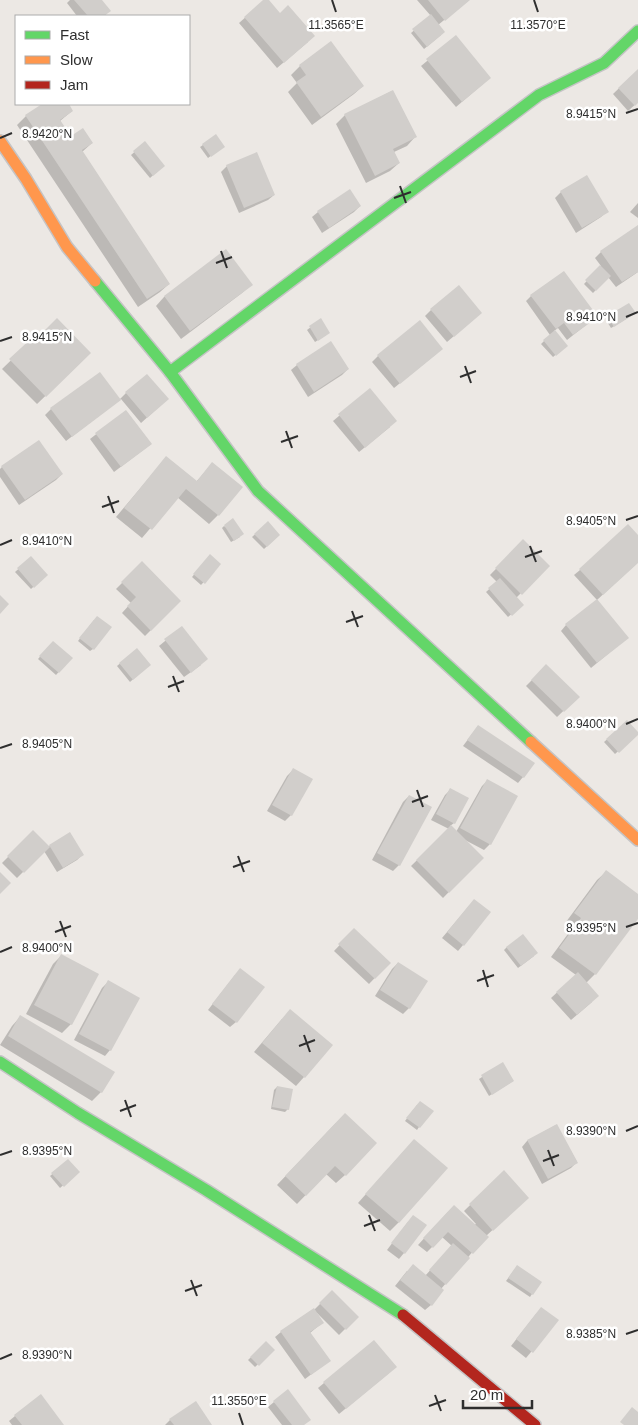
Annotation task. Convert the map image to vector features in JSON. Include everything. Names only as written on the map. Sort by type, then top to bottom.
[{"type":"street","points":[[170,372],[539,95],[604,63],[638,31]]},
{"type":"street","points":[[0,141],[26,178],[67,247],[170,372],[258,491],[638,840]]},
{"type":"street","points":[[0,1062],[78,1113],[206,1190],[405,1316],[535,1425]]},
{"type":"building","points":[[74,0],[102,0],[111,11],[105,15],[87,15]]},
{"type":"building","points":[[263,0],[269,0],[280,13],[288,5],[315,36],[284,63],[244,17]]},
{"type":"building","points":[[428,0],[470,0],[445,21]]},
{"type":"building","points":[[431,14],[445,32],[427,47],[412,29]]},
{"type":"building","points":[[456,35],[491,78],[462,102],[426,59]]},
{"type":"building","points":[[331,41],[364,86],[321,117],[296,82],[306,75],[299,65]]},
{"type":"building","points":[[638,69],[638,103],[635,106],[618,88]]},
{"type":"building","points":[[393,90],[417,137],[393,149],[400,163],[375,176],[344,114]]},
{"type":"building","points":[[40,105],[70,105],[73,111],[60,120],[71,136],[83,128],[93,143],[82,150],[170,284],[147,299],[25,115]]},
{"type":"building","points":[[216,134],[225,147],[211,157],[202,144]]},
{"type":"building","points":[[145,141],[165,166],[153,176],[133,151]]},
{"type":"building","points":[[257,152],[275,195],[244,208],[226,165]]},
{"type":"building","points":[[587,175],[609,212],[582,228],[560,191]]},
{"type":"building","points":[[350,189],[361,206],[329,228],[317,211]]},
{"type":"building","points":[[638,225],[638,272],[622,282],[600,251]]},
{"type":"building","points":[[226,249],[253,285],[190,331],[164,296]]},
{"type":"building","points":[[600,265],[611,276],[596,291],[585,280]]},
{"type":"building","points":[[564,271],[598,317],[573,335],[564,323],[556,329],[530,295]]},
{"type":"building","points":[[459,285],[482,313],[454,337],[430,309]]},
{"type":"building","points":[[629,303],[636,313],[614,327],[607,316]]},
{"type":"building","points":[[57,318],[91,353],[46,397],[9,359],[34,336],[36,339]]},
{"type":"building","points":[[321,318],[330,333],[318,341],[309,326]]},
{"type":"building","points":[[420,320],[443,349],[400,384],[377,355]]},
{"type":"building","points":[[555,330],[568,346],[556,356],[543,340]]},
{"type":"building","points":[[331,341],[349,369],[314,392],[296,364]]},
{"type":"building","points":[[100,372],[121,400],[72,437],[50,408]]},
{"type":"building","points":[[147,374],[169,399],[147,418],[125,392]]},
{"type":"building","points":[[370,388],[397,421],[365,448],[338,414]]},
{"type":"building","points":[[126,410],[152,444],[121,467],[95,433]]},
{"type":"building","points":[[39,440],[63,474],[25,500],[1,466]]},
{"type":"building","points":[[166,456],[197,481],[212,462],[243,487],[219,516],[186,489],[152,530],[124,508]]},
{"type":"building","points":[[233,518],[244,534],[234,541],[224,525]]},
{"type":"building","points":[[268,521],[280,535],[267,547],[254,534]]},
{"type":"building","points":[[628,524],[638,535],[638,563],[603,595],[579,569]]},
{"type":"building","points":[[523,539],[550,566],[522,595],[495,568]]},
{"type":"building","points":[[210,554],[221,564],[205,584],[193,574]]},
{"type":"building","points":[[31,556],[48,575],[34,588],[17,568]]},
{"type":"building","points":[[142,561],[181,601],[151,631],[127,606],[136,597],[121,582]]},
{"type":"building","points":[[500,578],[524,605],[512,616],[488,588]]},
{"type":"building","points":[[0,595],[9,604],[0,614]]},
{"type":"building","points":[[597,599],[629,638],[597,663],[565,624]]},
{"type":"building","points":[[97,616],[112,627],[94,650],[79,638]]},
{"type":"building","points":[[182,626],[208,659],[191,673],[164,639]]},
{"type":"building","points":[[53,641],[73,658],[59,673],[39,656]]},
{"type":"building","points":[[137,648],[151,665],[133,680],[119,663]]},
{"type":"building","points":[[546,664],[580,697],[564,712],[531,680]]},
{"type":"building","points":[[627,720],[638,732],[638,735],[619,753],[606,739]]},
{"type":"building","points":[[478,725],[535,763],[524,778],[467,740]]},
{"type":"building","points":[[293,768],[313,779],[292,816],[272,805]]},
{"type":"building","points":[[487,779],[518,796],[491,845],[460,828]]},
{"type":"building","points":[[450,788],[469,798],[455,824],[436,814]]},
{"type":"building","points":[[409,795],[432,807],[400,866],[377,853]]},
{"type":"building","points":[[451,825],[484,858],[449,893],[416,860]]},
{"type":"building","points":[[33,830],[50,847],[24,873],[7,856]]},
{"type":"building","points":[[70,832],[84,855],[63,868],[49,845]]},
{"type":"building","points":[[606,870],[638,894],[638,919],[596,975],[559,948],[581,918],[574,913]]},
{"type":"building","points":[[0,872],[11,883],[0,894]]},
{"type":"building","points":[[474,899],[491,912],[464,946],[447,932]]},
{"type":"building","points":[[354,928],[391,963],[375,979],[338,944]]},
{"type":"building","points":[[523,934],[538,953],[521,966],[506,947]]},
{"type":"building","points":[[61,954],[99,974],[72,1025],[34,1005]]},
{"type":"building","points":[[398,962],[428,981],[410,1009],[380,990]]},
{"type":"building","points":[[240,968],[265,987],[237,1023],[212,1004]]},
{"type":"building","points":[[578,972],[599,996],[577,1015],[556,992]]},
{"type":"building","points":[[108,980],[140,998],[111,1051],[79,1034]]},
{"type":"building","points":[[290,1009],[333,1045],[305,1078],[262,1043]]},
{"type":"building","points":[[20,1015],[115,1072],[102,1093],[8,1036]]},
{"type":"building","points":[[503,1062],[514,1081],[492,1095],[481,1075]]},
{"type":"building","points":[[277,1086],[293,1089],[289,1110],[272,1107]]},
{"type":"building","points":[[420,1101],[434,1111],[420,1128],[406,1118]]},
{"type":"building","points":[[345,1113],[377,1143],[346,1176],[335,1166],[306,1196],[285,1176]]},
{"type":"building","points":[[557,1124],[578,1163],[548,1179],[527,1140]]},
{"type":"building","points":[[414,1139],[448,1168],[399,1223],[365,1194]]},
{"type":"building","points":[[68,1159],[80,1172],[64,1187],[51,1173]]},
{"type":"building","points":[[504,1170],[529,1198],[493,1231],[469,1204]]},
{"type":"building","points":[[454,1205],[489,1237],[473,1254],[448,1232],[433,1248],[423,1238]]},
{"type":"building","points":[[413,1215],[427,1225],[405,1254],[391,1243]]},
{"type":"building","points":[[453,1243],[470,1258],[446,1285],[429,1270]]},
{"type":"building","points":[[413,1264],[444,1290],[432,1306],[400,1280]]},
{"type":"building","points":[[517,1265],[542,1282],[533,1295],[508,1278]]},
{"type":"building","points":[[332,1290],[359,1317],[346,1330],[319,1303]]},
{"type":"building","points":[[541,1307],[559,1320],[533,1353],[516,1339]]},
{"type":"building","points":[[314,1308],[324,1323],[310,1332],[331,1361],[311,1375],[280,1331]]},
{"type":"building","points":[[374,1340],[397,1367],[346,1409],[323,1382]]},
{"type":"building","points":[[266,1341],[275,1350],[259,1366],[250,1357]]},
{"type":"building","points":[[288,1389],[311,1420],[304,1425],[292,1425],[273,1401]]},
{"type":"building","points":[[41,1394],[64,1425],[22,1425],[14,1415]]},
{"type":"building","points":[[196,1401],[212,1425],[174,1425],[169,1419]]},
{"type":"building","points":[[632,1407],[638,1412],[638,1425],[624,1425],[620,1422]]},
{"type":"traffic: fast","points":[[170,372],[539,95],[604,63],[638,31]]},
{"type":"traffic: fast","points":[[95,281],[170,372],[258,491],[531,742]]},
{"type":"traffic: fast","points":[[0,1062],[78,1113],[206,1190],[403,1315]]},
{"type":"traffic: slow","points":[[0,141],[26,179],[67,247],[95,281]]},
{"type":"traffic: slow","points":[[531,742],[638,840]]},
{"type":"traffic: jam","points":[[403,1315],[535,1425]]}]
